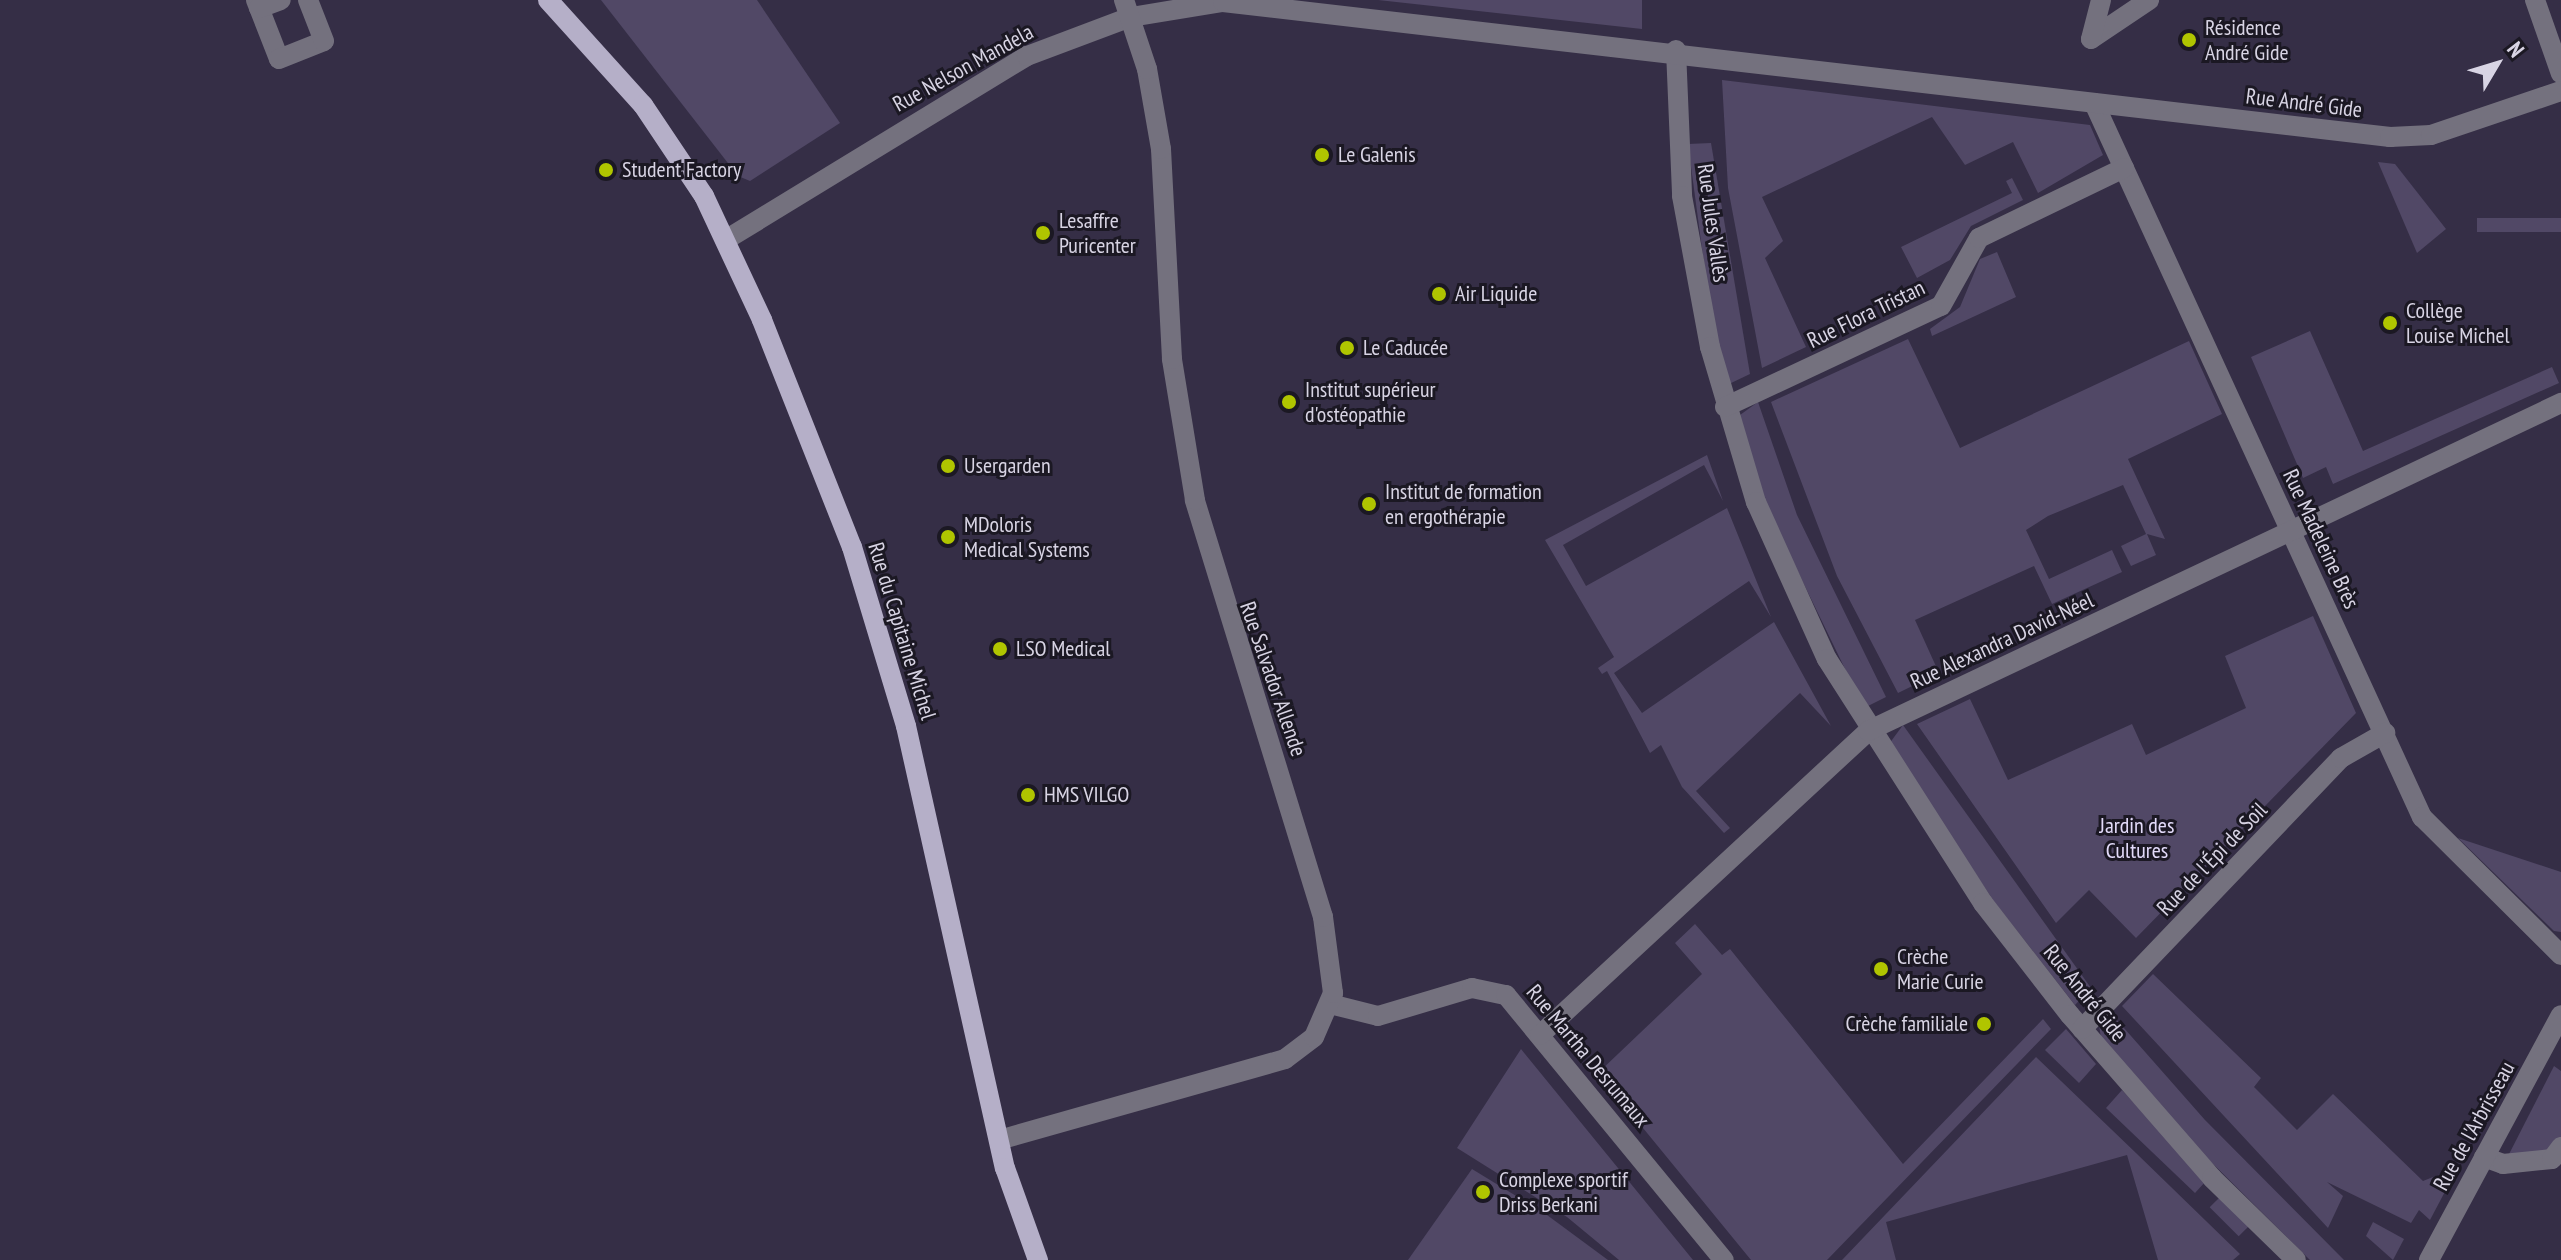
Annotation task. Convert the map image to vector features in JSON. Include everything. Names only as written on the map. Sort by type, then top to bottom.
[{"type":"main road","name":"Rue du Capitaine Michel","points":[[548,0],[575,25]]},
{"type":"main road","name":"Rue du Capitaine Michel","points":[[556,0],[660,128],[727,239],[875,609],[999,1140],[1038,1260]]},
{"type":"street","points":[[281,0],[258,4],[279,59],[324,41],[308,0]]},
{"type":"street","points":[[2101,0],[2091,39],[2149,0]]},
{"type":"street","points":[[2535,0],[2561,74]]},
{"type":"street","name":"Rue Nelson Mandela","points":[[727,239],[1005,67],[1128,8],[1260,2],[1676,50]]},
{"type":"street","name":"Rue Salvador Allende","points":[[999,1140],[1285,1059],[1314,1037],[1330,1004],[1335,974],[1323,917],[1195,500],[1172,359],[1161,149],[1128,8]]},
{"type":"street","name":"Rue André Gide","points":[[1676,50],[2094,103],[2406,138],[2561,91]]},
{"type":"street","name":"Rue Jules Vallès","points":[[1676,50],[1686,224],[1725,407],[1789,581],[1868,731]]},
{"type":"street","name":"Rue Madeleine Brès","points":[[2094,103],[2433,834],[2561,955]]},
{"type":"street","name":"Rue Flora Tristan","points":[[1725,407],[1941,306],[1979,238],[2124,168]]},
{"type":"street","name":"Rue Alexandra David-Néel","points":[[1540,1035],[1868,731],[2292,534],[2561,403]]},
{"type":"street","name":"Rue André Gide","points":[[1868,731],[1983,903],[2082,1029],[2285,1256]]},
{"type":"street","name":"Rue de l'Épi de Soil","points":[[2082,1029],[2341,758],[2385,733]]},
{"type":"street","name":"Rue Martha Desrumaux","points":[[1330,1004],[1378,1016],[1491,987],[1540,1035],[1724,1260]]},
{"type":"street","name":"Rue de l'Arbrisseau","points":[[2429,1260],[2484,1157],[2554,1046],[2561,1015]]},
{"type":"street","points":[[2484,1157],[2503,1164],[2552,1159],[2561,1147]]},
{"type":"green space","points":[[601,0],[757,0],[840,123],[750,181],[738,176]]},
{"type":"green space","points":[[1378,0],[1642,0],[1642,29]]},
{"type":"green space","points":[[1722,80],[2090,125],[2103,155],[2038,193],[2013,142],[1965,165],[1932,117],[1762,197],[1783,241],[1765,258],[1806,347],[1762,368],[1728,188]]},
{"type":"green space","points":[[1711,143],[1750,374],[1729,384],[1711,316],[1688,144]]},
{"type":"green space","points":[[2378,162],[2395,164],[2446,229],[2417,253]]},
{"type":"green space","points":[[2012,178],[2023,200],[1971,226],[1950,260],[1917,278],[1901,247],[2012,193],[2006,181]]},
{"type":"green space","points":[[2477,218],[2561,218],[2561,232],[2477,232]]},
{"type":"green space","points":[[1997,252],[2016,297],[1932,336],[1930,329],[1960,307],[1980,259]]},
{"type":"green space","points":[[2310,331],[2363,451],[2552,367],[2559,383],[2333,484],[2326,467],[2303,478],[2251,357]]},
{"type":"green space","points":[[1908,339],[1960,448],[2189,341],[2222,414],[2128,459],[2165,539],[2147,534],[2156,555],[2131,566],[2121,546],[2146,534],[2123,485],[2048,516],[2026,530],[2049,579],[2112,550],[2122,572],[2052,604],[2034,566],[1915,620],[1939,673],[1898,693],[1837,576],[1771,402]]},
{"type":"green space","points":[[1758,402],[1797,515],[1886,697],[1864,708],[1765,504],[1740,415]]},
{"type":"green space","points":[[1707,455],[1723,501],[1704,465],[1563,545],[1586,586],[1727,508],[1771,617],[1749,581],[1614,673],[1642,713],[1774,622],[1831,726],[1800,693],[1696,791],[1730,828],[1724,833],[1682,787],[1661,745],[1650,753],[1607,671],[1602,674],[1598,668],[1614,657],[1545,540]]},
{"type":"green space","name":"Jardin des Cultures","points":[[2313,616],[2356,713],[2136,938],[2089,890],[2056,923],[1917,724],[1970,699],[2008,780],[2132,724],[2146,755],[2246,708],[2225,656]]},
{"type":"green space","points":[[1903,725],[2091,988],[2075,1005],[1993,900],[1889,744]]},
{"type":"green space","points":[[2458,838],[2561,872],[2561,932],[2554,931]]},
{"type":"green space","points":[[1695,924],[1722,955],[1730,949],[1903,1164],[2043,1019],[2051,1029],[1827,1260],[1751,1260],[1598,1073],[1702,974],[1675,943]]},
{"type":"green space","points":[[2153,974],[2261,1078],[2254,1087],[2297,1130],[2333,1094],[2423,1181],[2458,1167],[2430,1220],[2419,1210],[2411,1223],[2327,1182],[2343,1196],[2328,1228],[2122,1006]]},
{"type":"green space","points":[[2109,1011],[2205,1120],[2344,1260],[2310,1260],[2183,1134],[2101,1038],[2099,1025]]},
{"type":"green space","points":[[2066,1029],[2096,1064],[2079,1083],[2045,1050]]},
{"type":"green space","points":[[1521,1049],[1693,1260],[1619,1260],[1567,1217],[1457,1148]]},
{"type":"green space","points":[[2036,1057],[2240,1254],[2233,1260],[2158,1260],[2127,1155],[1886,1222],[1896,1260],[1842,1260]]},
{"type":"green space","points":[[2554,1066],[2561,1071],[2561,1141],[2551,1155],[2506,1160]]},
{"type":"green space","points":[[2122,1090],[2206,1181],[2195,1193],[2106,1108]]},
{"type":"green space","name":"Complexe sportif Driss Berkani","points":[[1472,1169],[1547,1215],[1608,1260],[1408,1260]]},
{"type":"green space","points":[[2221,1196],[2250,1225],[2239,1236],[2210,1207]]},
{"type":"green space","points":[[2373,1222],[2404,1239],[2393,1260],[2366,1236]]},
{"type":"place","name":"Résidence André Gide","points":[[2189,40]]},
{"type":"place","name":"Le Galenis","points":[[1322,155]]},
{"type":"place","name":"Student Factory","points":[[606,170]]},
{"type":"place","name":"Lesaffre Puricenter","points":[[1043,233]]},
{"type":"place","name":"Air Liquide","points":[[1439,294]]},
{"type":"place","name":"Collège Louise Michel","points":[[2390,323]]},
{"type":"place","name":"Le Caducée","points":[[1347,348]]},
{"type":"place","name":"Institut supérieur d'ostéopathie","points":[[1289,402]]},
{"type":"place","name":"Usergarden","points":[[948,466]]},
{"type":"place","name":"Institut de formation en ergothérapie","points":[[1369,504]]},
{"type":"place","name":"MDoloris Medical Systems","points":[[948,537]]},
{"type":"place","name":"LSO Medical","points":[[1000,649]]},
{"type":"place","name":"HMS VILGO","points":[[1028,795]]},
{"type":"place","name":"Crèche Marie Curie","points":[[1881,969]]},
{"type":"place","name":"Crèche familiale","points":[[1984,1024]]},
{"type":"place","name":"Complexe sportif Driss Berkani","points":[[1483,1192]]}]
